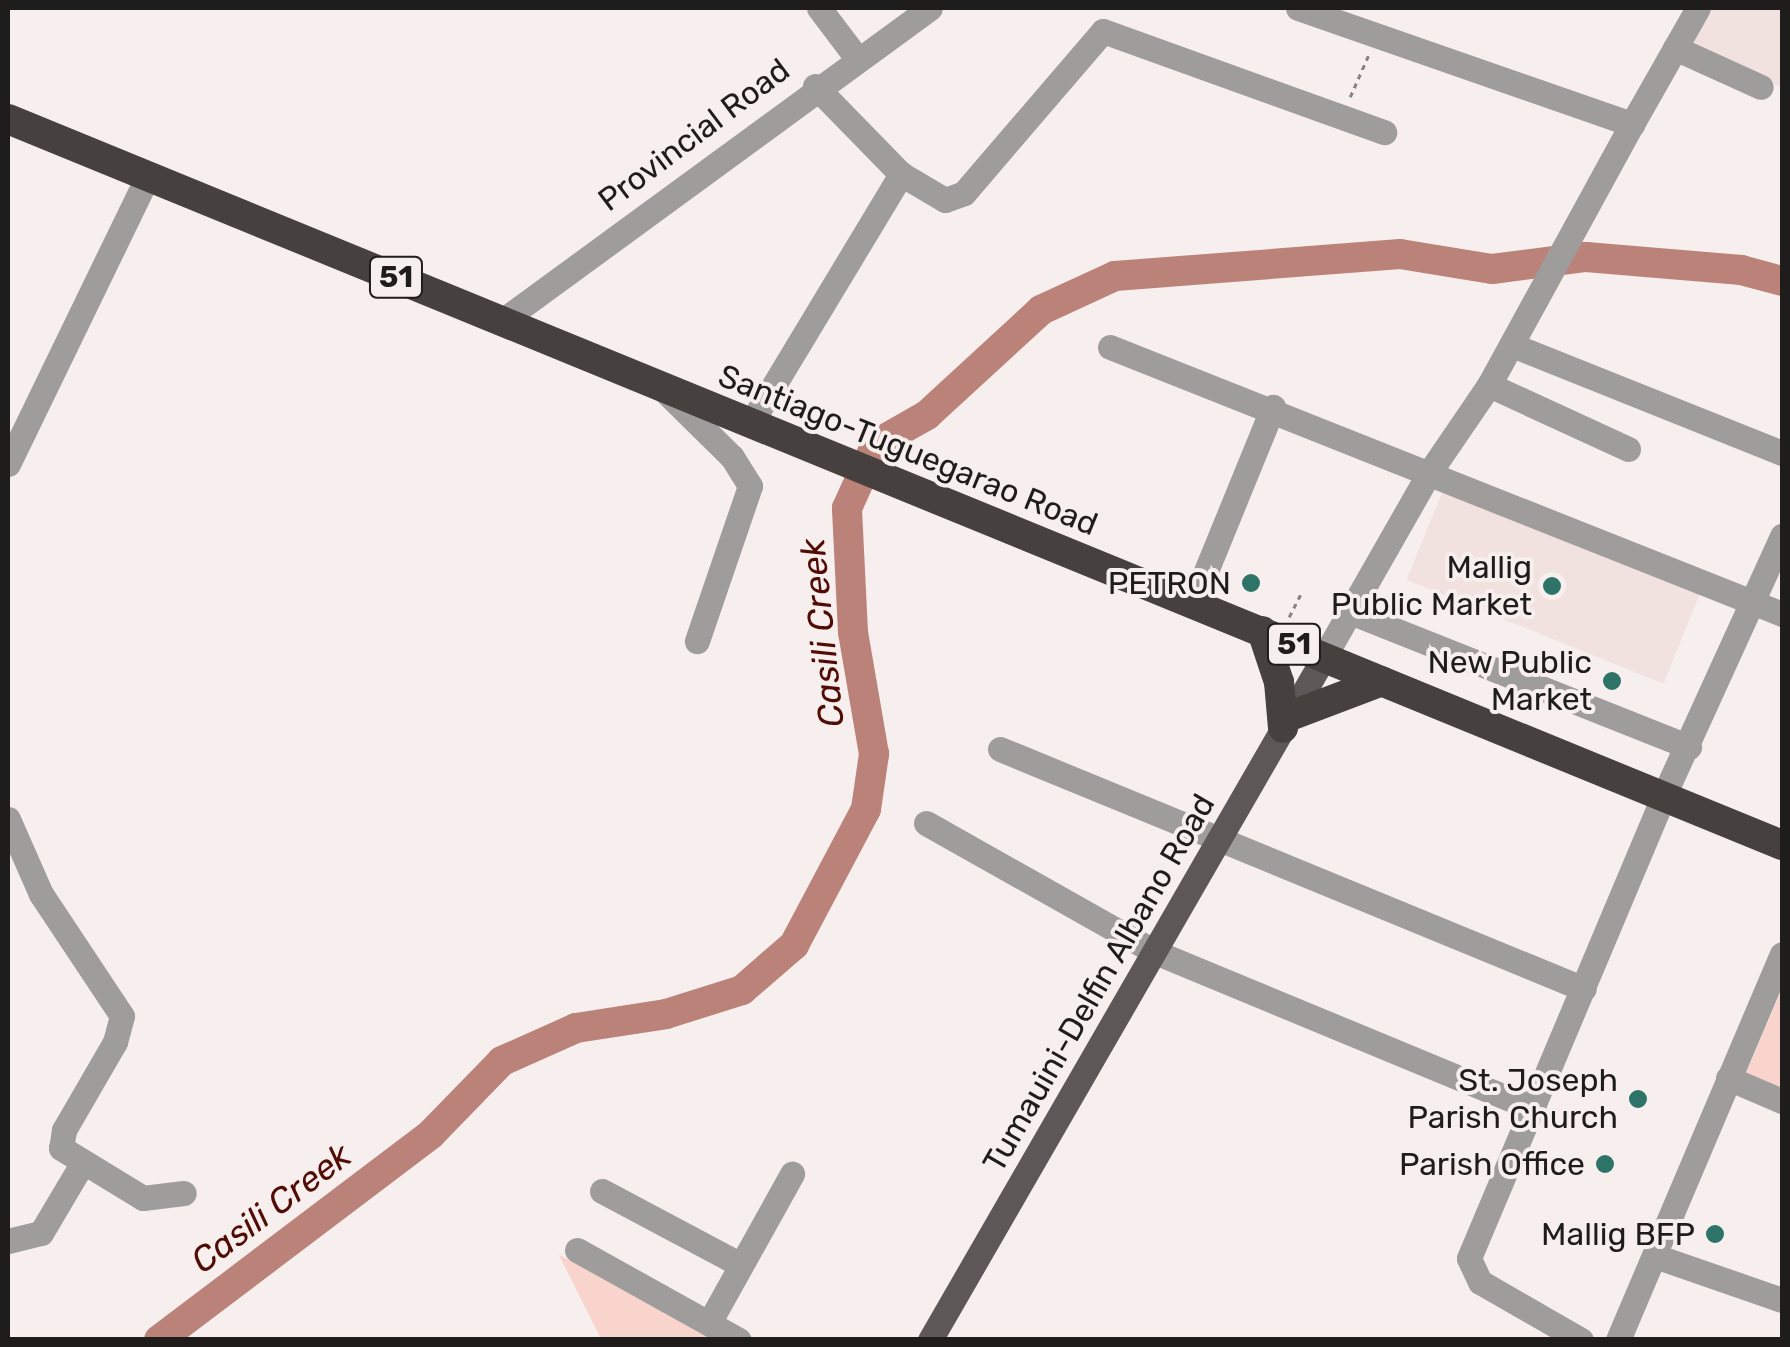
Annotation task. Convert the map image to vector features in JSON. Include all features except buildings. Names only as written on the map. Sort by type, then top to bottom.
[{"type":"highway","name":"Santiago-Tuguegarao Road","points":[[8,119],[1782,845]]},
{"type":"highway","points":[[1270,635],[1287,722],[1382,681]]},
{"type":"main road","name":"Tumauini-Delfin Albano Road","points":[[930,1340],[1324,658]]},
{"type":"street","points":[[819,8],[856,57]]},
{"type":"street","name":"Provincial Road","points":[[502,321],[815,86],[930,8]]},
{"type":"street","points":[[1298,8],[1632,124]]},
{"type":"street","points":[[1324,658],[1430,474],[1490,386],[1698,8]]},
{"type":"street","points":[[815,86],[900,174],[935,198],[964,194],[1103,31],[1384,132]]},
{"type":"street","points":[[1675,48],[1761,87]]},
{"type":"street","points":[[751,423],[900,174]]},
{"type":"street","points":[[8,464],[148,176]]},
{"type":"street","points":[[1518,335],[1782,453]]},
{"type":"street","points":[[1110,347],[1273,407],[1782,614]]},
{"type":"street","points":[[1490,386],[1628,449]]},
{"type":"street","points":[[662,388],[732,457],[750,486],[697,640]]},
{"type":"street","points":[[1192,603],[1273,407]]},
{"type":"street","points":[[1581,1340],[1480,1282],[1469,1267],[1473,1245],[1534,1109],[1664,795],[1690,746],[1750,601],[1782,536]]},
{"type":"street","points":[[1350,612],[1690,746]]},
{"type":"street","points":[[1000,749],[1218,844],[1584,989]]},
{"type":"street","points":[[8,818],[41,894],[122,1016],[60,1140],[66,1156],[143,1198],[184,1192]]},
{"type":"street","points":[[926,823],[1155,952],[1534,1109]]},
{"type":"street","points":[[1618,1340],[1782,954]]},
{"type":"street","points":[[1728,1078],[1782,1101]]},
{"type":"street","points":[[8,1241],[42,1233],[82,1164]]},
{"type":"street","points":[[709,1323],[792,1174]]},
{"type":"street","points":[[602,1191],[742,1265]]},
{"type":"street","points":[[578,1250],[740,1340]]},
{"type":"street","points":[[1655,1256],[1782,1300]]},
{"type":"path","points":[[1342,115],[1378,35]]},
{"type":"path","points":[[1270,635],[1302,591]]},
{"type":"shaded area","points":[[1709,8],[1782,8],[1782,88],[1690,42]]},
{"type":"shaded area","name":"Mallig Public Market","points":[[1443,490],[1700,594],[1663,684],[1407,580]]},
{"type":"shaded area","points":[[1782,989],[1782,1090],[1745,1075]]},
{"type":"shaded area","points":[[559,1255],[720,1334],[729,1339],[601,1339]]},
{"type":"waterway","name":"Casili Creek","points":[[159,1340],[431,1134],[502,1061],[576,1028],[666,1014],[742,990],[794,945],[866,809],[874,754],[853,632],[847,508],[876,444],[927,415],[1041,310],[1115,276],[1400,254],[1492,269],[1586,257],[1741,270],[1782,281]]},
{"type":"place","name":"PETRON","points":[[1251,583]]},
{"type":"place","name":"Mallig Public Market","points":[[1552,586]]},
{"type":"place","name":"New Public Market","points":[[1612,681]]},
{"type":"place","name":"St. Joseph Parish Church","points":[[1638,1099]]},
{"type":"place","name":"Parish Office","points":[[1605,1164]]},
{"type":"place","name":"Mallig BFP","points":[[1715,1234]]}]
